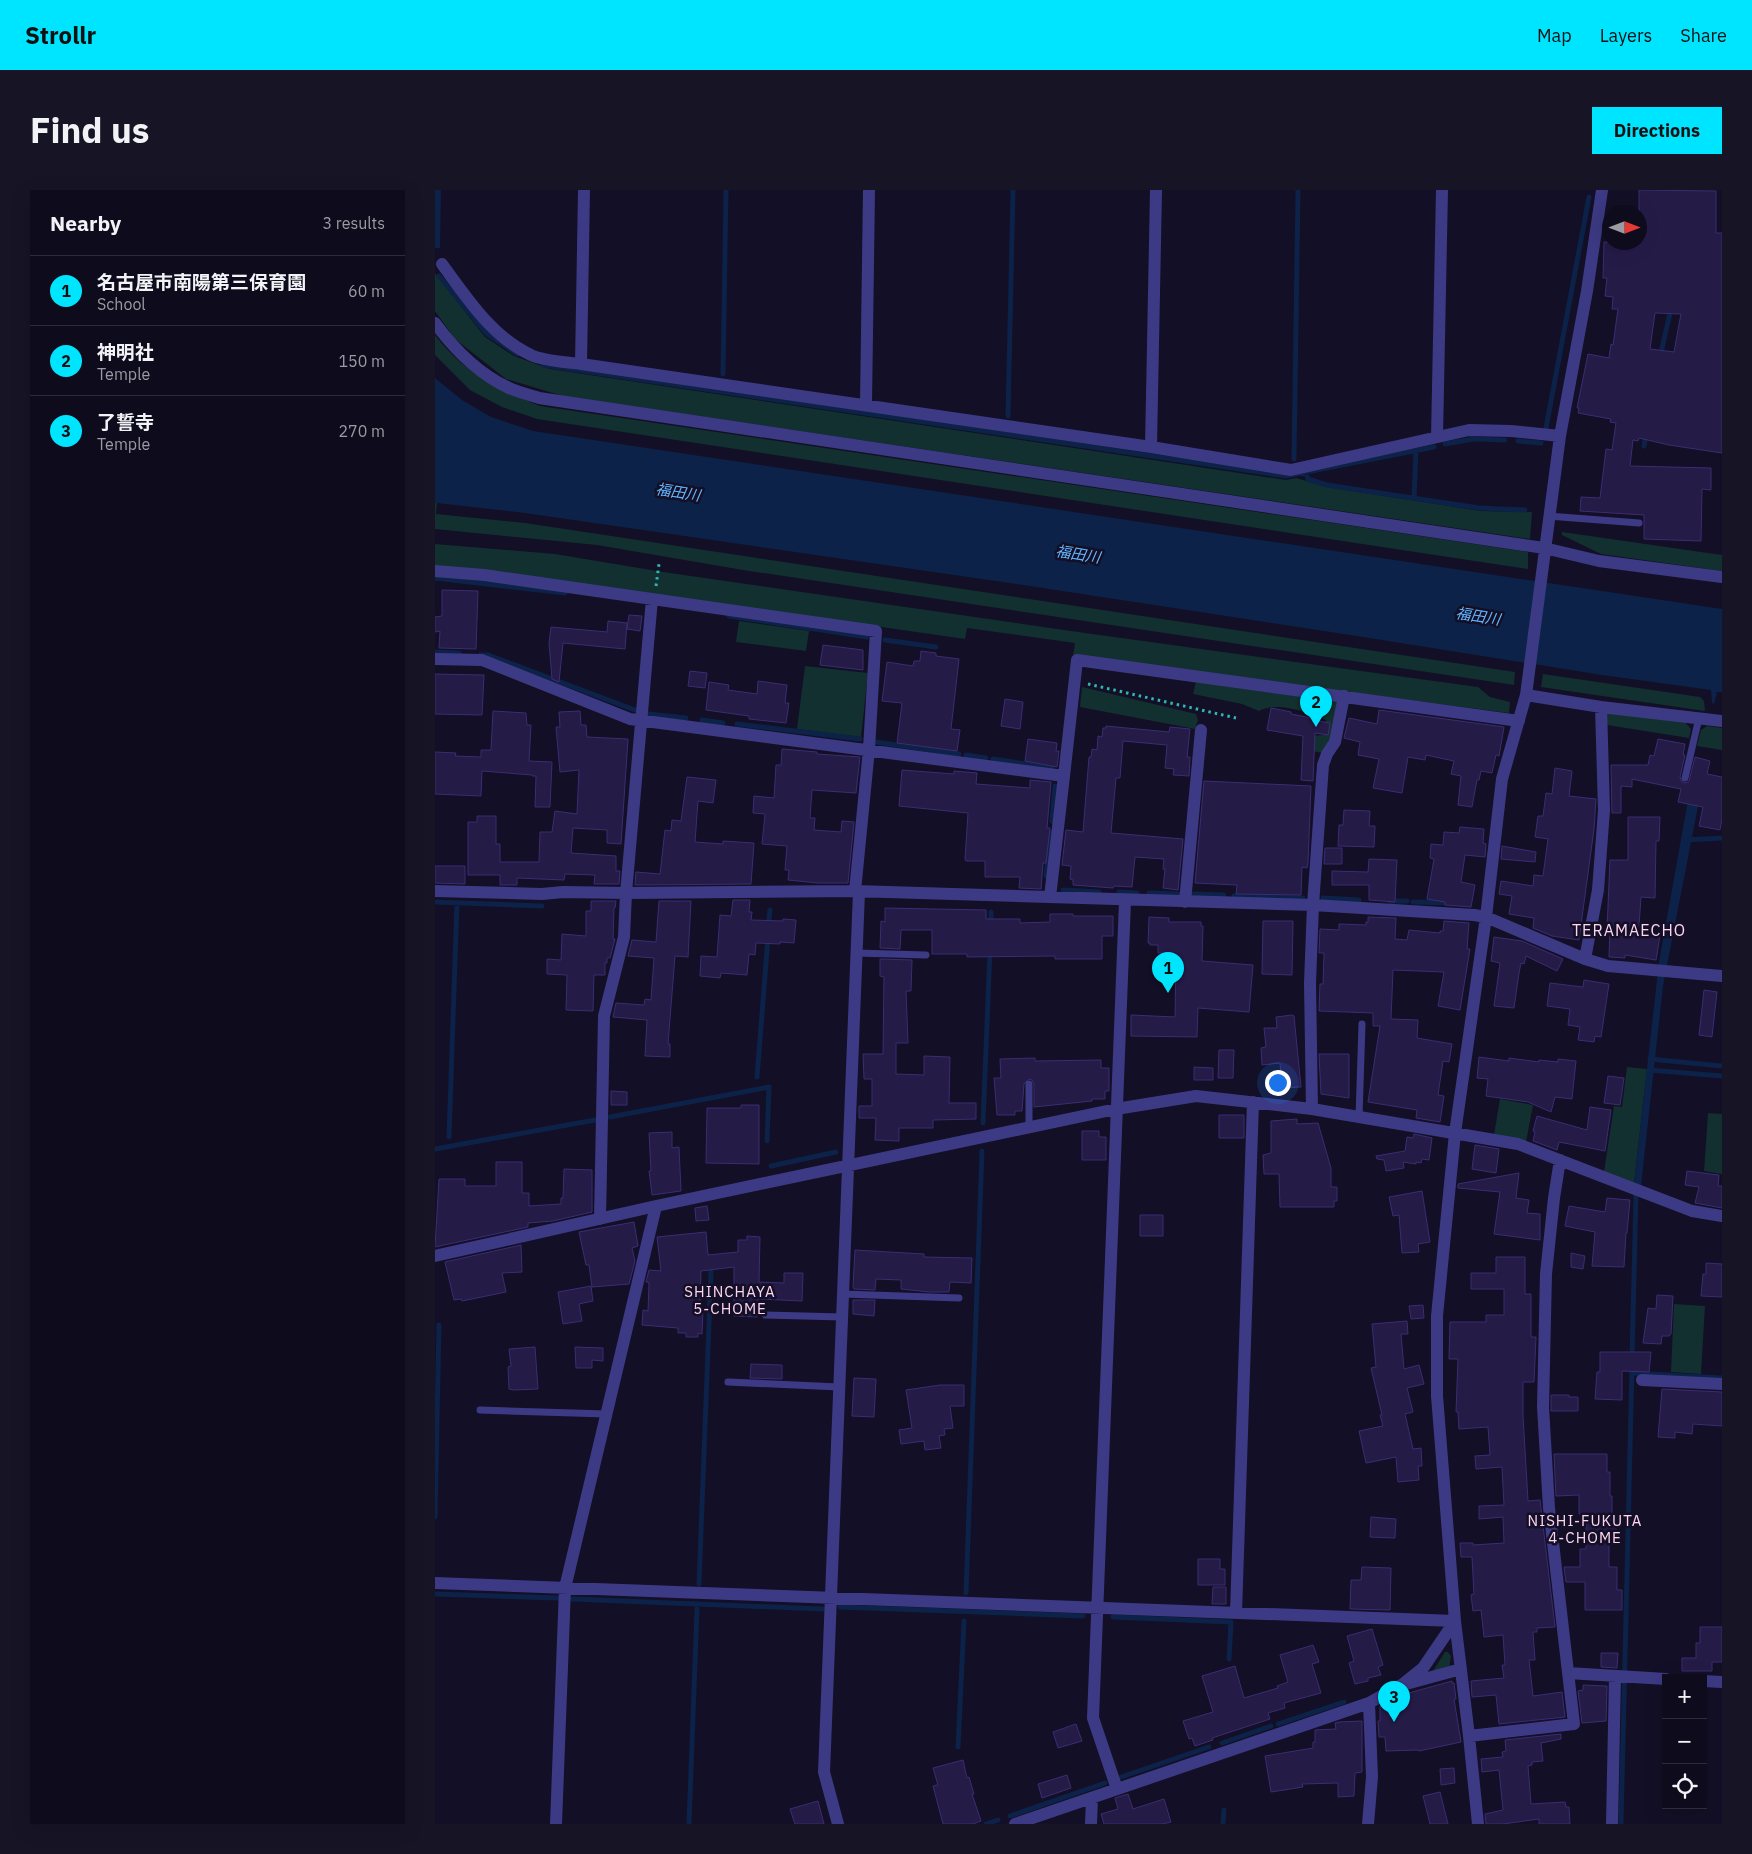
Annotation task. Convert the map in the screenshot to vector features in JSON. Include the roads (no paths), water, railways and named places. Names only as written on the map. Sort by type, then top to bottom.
[{"type":"street","points":[[581,364],[584,190]]},
{"type":"street","points":[[866,404],[869,190]]},
{"type":"street","points":[[1151,447],[1156,190]]},
{"type":"street","points":[[1437,437],[1441,190]]},
{"type":"street","points":[[1478,1824],[1455,1621],[1437,1396],[1437,1316],[1455,1134],[1486,917],[1503,778],[1526,695],[1548,516],[1560,436],[1587,291],[1601,190]]},
{"type":"street","points":[[442,264],[471,304],[502,337],[533,356],[581,364],[866,404],[1291,470],[1469,430],[1560,436]]},
{"type":"street","points":[[435,323],[447,339],[481,371],[509,388],[539,398],[1544,548],[1599,561],[1722,577]]},
{"type":"street","points":[[435,571],[485,575],[876,631],[869,749],[857,892],[824,1772],[838,1824]]},
{"type":"street","points":[[601,1219],[604,1016],[624,937],[626,893],[653,599]]},
{"type":"street","points":[[435,659],[482,660],[630,718],[1064,776]]},
{"type":"street","points":[[1050,897],[1077,660],[1519,720]]},
{"type":"street","points":[[1526,695],[1601,707],[1722,721]]},
{"type":"street","points":[[1312,1110],[1310,983],[1313,905],[1323,765],[1327,754],[1335,742],[1343,696]]},
{"type":"street","points":[[1585,959],[1598,890],[1604,810],[1601,707]]},
{"type":"street","points":[[1185,902],[1201,730]]},
{"type":"street","points":[[435,891],[542,894],[563,892],[857,892],[1313,905],[1486,917],[1585,959],[1608,966],[1722,976]]},
{"type":"street","points":[[1117,1789],[1093,1718],[1125,901]]},
{"type":"street","points":[[435,1256],[656,1206],[1116,1109],[1196,1096],[1312,1110],[1518,1144],[1692,1210],[1722,1216]]},
{"type":"street","points":[[1236,1613],[1253,1102]]},
{"type":"street","points":[[1469,1736],[1574,1724],[1549,1508],[1543,1407],[1546,1274],[1560,1160]]},
{"type":"street","points":[[556,1824],[565,1588],[656,1206]]},
{"type":"street","points":[[1643,1380],[1722,1384]]},
{"type":"street","points":[[435,1583],[1455,1621]]},
{"type":"street","points":[[1015,1824],[1369,1703],[1403,1684],[1423,1668],[1455,1621]]},
{"type":"street","points":[[1403,1684],[1461,1669]]},
{"type":"street","points":[[1568,1673],[1662,1679]]},
{"type":"street","points":[[1613,1824],[1622,1676]]},
{"type":"street","points":[[1707,1681],[1722,1682]]},
{"type":"street","points":[[1368,1824],[1373,1777],[1369,1703]]},
{"type":"street","points":[[1091,1824],[1092,1798]]},
{"type":"lane","points":[[1548,516],[1639,523]]},
{"type":"lane","points":[[1685,778],[1699,718]]},
{"type":"lane","points":[[856,953],[926,955]]},
{"type":"lane","points":[[1359,1118],[1363,1024]]},
{"type":"lane","points":[[1029,1084],[1029,1128]]},
{"type":"lane","points":[[843,1294],[959,1298]]},
{"type":"lane","points":[[765,1315],[842,1317]]},
{"type":"lane","points":[[728,1382],[839,1387]]},
{"type":"lane","points":[[481,1410],[606,1414]]},
{"type":"water","points":[[435,190],[441,190],[440,248],[435,248]]},
{"type":"water","name":"福田川","points":[[435,378],[462,400],[491,417],[533,431],[1722,609],[1722,692],[1717,692],[1714,704],[1712,703],[1711,690],[1602,675],[1023,585],[525,513],[437,503],[435,502]]},
{"type":"water","points":[[1690,789],[1701,791],[1663,986],[1641,1186],[1634,1183],[1659,962]]},
{"type":"waterway","points":[[723,374],[726,190]]},
{"type":"waterway","points":[[1008,416],[1013,190]]},
{"type":"waterway","points":[[1294,459],[1298,190]]},
{"type":"waterway","points":[[1546,428],[1589,197]]},
{"type":"waterway","points":[[439,276],[487,334],[517,354]]},
{"type":"waterway","points":[[1660,357],[1671,309]]},
{"type":"waterway","points":[[543,365],[1286,476],[1434,447]]},
{"type":"waterway","points":[[1644,446],[1646,434]]},
{"type":"waterway","points":[[1445,444],[1473,439],[1505,440]]},
{"type":"waterway","points":[[1518,441],[1541,443]]},
{"type":"waterway","points":[[1414,498],[1416,451]]},
{"type":"waterway","points":[[1306,473],[1308,479],[1327,485],[1479,508],[1525,510]]},
{"type":"waterway","points":[[435,578],[565,593]]},
{"type":"waterway","points":[[729,616],[867,637]]},
{"type":"waterway","points":[[885,640],[936,647]]},
{"type":"waterway","points":[[435,652],[459,653]]},
{"type":"waterway","points":[[480,655],[488,655],[635,710]]},
{"type":"waterway","points":[[649,714],[686,718]]},
{"type":"waterway","points":[[702,720],[723,723]]},
{"type":"waterway","points":[[737,724],[860,739]]},
{"type":"waterway","points":[[876,742],[959,754]]},
{"type":"waterway","points":[[966,755],[986,758]]},
{"type":"waterway","points":[[993,759],[1052,768]]},
{"type":"waterway","points":[[1052,821],[1055,786]]},
{"type":"waterway","points":[[1046,876],[1051,832]]},
{"type":"waterway","points":[[1685,840],[1722,838]]},
{"type":"waterway","points":[[1063,890],[1099,892]]},
{"type":"waterway","points":[[1119,892],[1137,893]]},
{"type":"waterway","points":[[1149,893],[1178,894]]},
{"type":"waterway","points":[[1193,894],[1224,895]]},
{"type":"waterway","points":[[1234,896],[1303,898]]},
{"type":"waterway","points":[[1323,898],[1359,900]]},
{"type":"waterway","points":[[1390,901],[1407,901]]},
{"type":"waterway","points":[[435,902],[542,906]]},
{"type":"waterway","points":[[1413,902],[1451,903]]},
{"type":"waterway","points":[[449,1137],[457,903]]},
{"type":"waterway","points":[[768,927],[770,910]]},
{"type":"waterway","points":[[991,912],[991,924]]},
{"type":"waterway","points":[[757,1077],[768,938]]},
{"type":"waterway","points":[[983,1123],[990,950]]},
{"type":"waterway","points":[[1650,1059],[1722,1066]]},
{"type":"waterway","points":[[1649,1070],[1722,1076]]},
{"type":"waterway","points":[[610,1117],[769,1087],[767,1141]]},
{"type":"waterway","points":[[435,1149],[595,1120]]},
{"type":"waterway","points":[[966,1593],[982,1151]]},
{"type":"waterway","points":[[771,1166],[836,1152]]},
{"type":"waterway","points":[[1632,1357],[1636,1195]]},
{"type":"waterway","points":[[699,1584],[711,1271]]},
{"type":"waterway","points":[[435,1517],[439,1325]]},
{"type":"waterway","points":[[1621,1824],[1632,1366]]},
{"type":"waterway","points":[[1632,1373],[1722,1378]]},
{"type":"waterway","points":[[435,1594],[558,1598]]},
{"type":"waterway","points":[[572,1599],[823,1609]]},
{"type":"waterway","points":[[840,1607],[1083,1616]]},
{"type":"waterway","points":[[689,1824],[697,1609]]},
{"type":"waterway","points":[[1113,1617],[1231,1622],[1229,1659]]},
{"type":"waterway","points":[[958,1747],[964,1621]]},
{"type":"waterway","points":[[1278,1724],[1344,1702]]},
{"type":"waterway","points":[[1222,1743],[1271,1726]]},
{"type":"waterway","points":[[1121,1777],[1209,1747]]},
{"type":"waterway","points":[[1010,1816],[1105,1783]]},
{"type":"waterway","points":[[1223,1824],[1224,1810]]},
{"type":"waterway","points":[[986,1824],[998,1820]]},
{"type":"place","name":"神明社","points":[[1316,727]]},
{"type":"place","name":"名古屋市南陽第三保育園","points":[[1168,993]]},
{"type":"place","name":"了誓寺","points":[[1394,1722]]},
{"type":"district","name":"TERAMAECHO","points":[[1629,930]]},
{"type":"district","name":"SHINCHAYA 5-CHOME","points":[[730,1300]]},
{"type":"district","name":"NISHI-FUKUTA 4-CHOME","points":[[1585,1528]]}]
